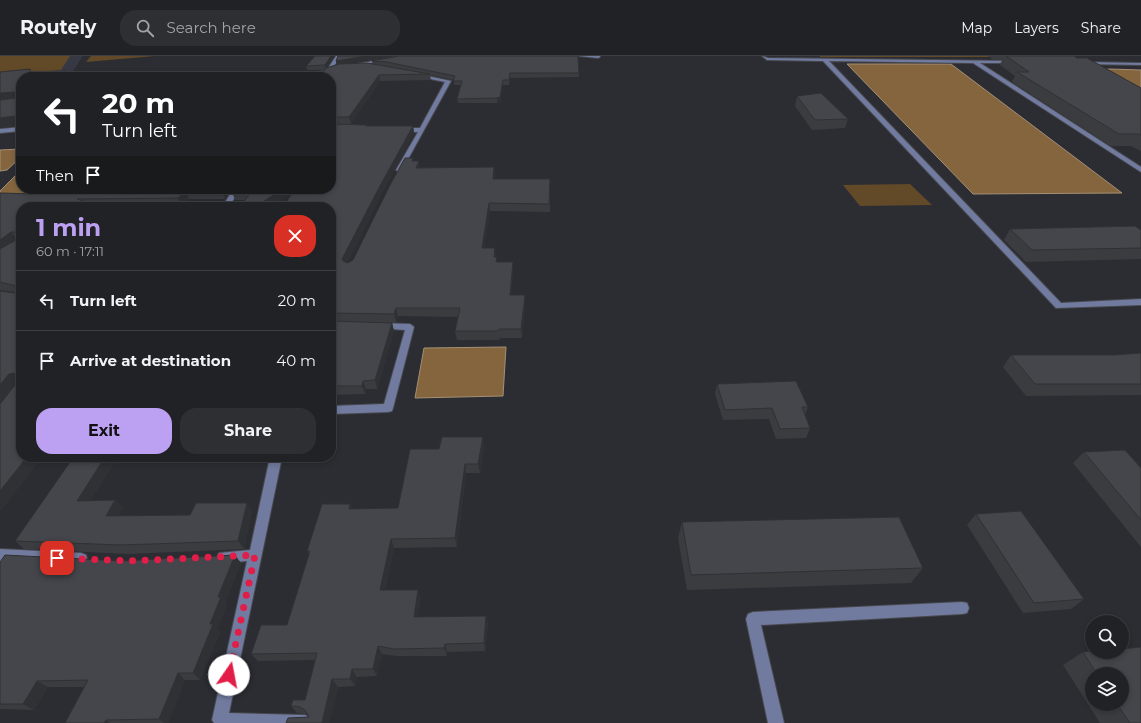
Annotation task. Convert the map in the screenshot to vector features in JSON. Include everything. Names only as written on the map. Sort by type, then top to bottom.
[{"type":"street","points":[[330,70],[338,56]]},
{"type":"street","points":[[372,68],[349,66],[412,56]]},
{"type":"street","points":[[581,56],[598,57]]},
{"type":"street","points":[[764,56],[767,59],[1023,62]]},
{"type":"street","points":[[825,60],[1058,306],[1141,302]]},
{"type":"street","points":[[976,62],[1141,170]]},
{"type":"street","points":[[1078,63],[1141,64]]},
{"type":"street","points":[[316,72],[337,68]]},
{"type":"street","points":[[394,178],[448,81],[410,73]]},
{"type":"street","points":[[0,131],[16,129]]},
{"type":"street","points":[[391,129],[422,130]]},
{"type":"street","points":[[336,410],[388,408],[410,327],[371,326]]},
{"type":"street","points":[[275,462],[220,720],[305,723]]},
{"type":"street","points":[[0,555],[91,560]]},
{"type":"street","points":[[208,558],[255,555]]},
{"type":"street","points":[[776,723],[753,619],[962,608]]},
{"type":"shaded area","points":[[0,56],[83,56],[72,72],[16,72]]},
{"type":"shaded area","points":[[0,56],[70,56],[61,70],[16,72],[16,74],[0,75]]},
{"type":"shaded area","points":[[91,56],[155,56],[86,62]]},
{"type":"shaded area","points":[[1074,56],[1076,57],[820,57]]},
{"type":"shaded area","points":[[847,64],[951,64],[1122,193],[973,194]]},
{"type":"shaded area","points":[[1096,70],[1141,70],[1141,96]]},
{"type":"shaded area","points":[[16,149],[16,162],[7,170],[0,171],[0,150]]},
{"type":"shaded area","points":[[16,175],[17,194],[0,196],[0,191]]},
{"type":"shaded area","points":[[910,184],[932,205],[860,206],[843,185]]},
{"type":"shaded area","points":[[506,347],[503,396],[415,398],[424,348]]},
{"type":"building","points":[[315,56],[331,56],[325,65],[306,66]]},
{"type":"building","points":[[338,56],[366,56],[336,61]]},
{"type":"building","points":[[399,56],[578,56],[579,73],[510,73],[509,80],[503,80],[500,97],[457,99],[462,81],[453,81],[455,76],[387,62],[372,61]]},
{"type":"building","points":[[1006,56],[1074,56],[1077,58],[1087,58],[1141,88],[1141,135],[1119,134],[1017,72],[1029,72]]},
{"type":"building","points":[[367,63],[430,74],[379,75],[349,117],[336,117],[336,72],[323,72],[326,68],[339,64]]},
{"type":"building","points":[[30,69],[30,72],[16,72],[16,94],[15,92],[0,93],[0,72]]},
{"type":"building","points":[[821,93],[848,119],[815,120],[797,96]]},
{"type":"building","points":[[16,98],[16,117],[0,118],[0,100]]},
{"type":"building","points":[[336,124],[413,126],[342,259],[348,263],[353,260],[405,158],[413,158],[412,161],[419,161],[416,168],[494,167],[493,179],[550,179],[549,204],[489,203],[482,248],[495,248],[494,257],[497,257],[496,262],[513,262],[510,295],[525,295],[521,329],[499,329],[498,331],[455,331],[460,308],[396,308],[394,314],[336,313],[336,202],[286,202],[292,194],[336,194]]},
{"type":"building","points":[[0,193],[182,194],[178,198],[77,199],[86,202],[16,202],[16,232],[11,232],[0,240]]},
{"type":"building","points":[[250,194],[276,194],[262,202],[244,202]]},
{"type":"building","points":[[1135,226],[1141,230],[1141,248],[1032,250],[1010,229]]},
{"type":"building","points":[[16,240],[16,286],[0,282],[0,249]]},
{"type":"building","points":[[0,291],[16,292],[16,462],[23,462],[0,491],[0,404],[15,385],[15,374],[9,374],[0,385]]},
{"type":"building","points":[[336,321],[392,323],[375,380],[363,381],[362,386],[336,386]]},
{"type":"building","points":[[1141,353],[1141,384],[1035,384],[1011,355],[1114,355]]},
{"type":"building","points":[[796,381],[808,407],[802,407],[810,428],[780,429],[772,408],[725,410],[717,384]]},
{"type":"building","points":[[442,437],[483,437],[478,464],[465,464],[455,538],[391,539],[380,590],[418,590],[414,617],[486,616],[484,643],[445,644],[444,648],[394,649],[378,646],[373,669],[352,669],[350,679],[332,679],[322,723],[286,723],[288,718],[309,717],[305,710],[300,707],[291,706],[293,700],[305,700],[317,653],[251,654],[261,625],[287,625],[310,551],[307,551],[322,504],[350,504],[349,509],[398,508],[410,449],[439,449]]},
{"type":"building","points":[[1125,450],[1141,468],[1141,520],[1084,452]]},
{"type":"building","points":[[70,462],[102,462],[77,501],[115,500],[106,516],[190,515],[196,503],[247,503],[238,541],[121,545],[15,541]]},
{"type":"building","points":[[1021,511],[1084,599],[1034,603],[976,514]]},
{"type":"building","points":[[899,517],[923,568],[691,575],[682,522]]},
{"type":"building","points":[[5,555],[121,561],[235,555],[218,597],[221,597],[210,624],[213,624],[193,673],[178,673],[159,719],[106,720],[104,723],[65,723],[88,680],[37,681],[23,704],[0,704],[0,562]]},
{"type":"building","points":[[1141,647],[1141,723],[1130,723],[1122,711],[1129,711],[1129,667],[1093,667],[1087,659],[1129,659],[1129,648]]},
{"type":"route","points":[[57,558],[129,561],[255,555],[229,675]]}]
